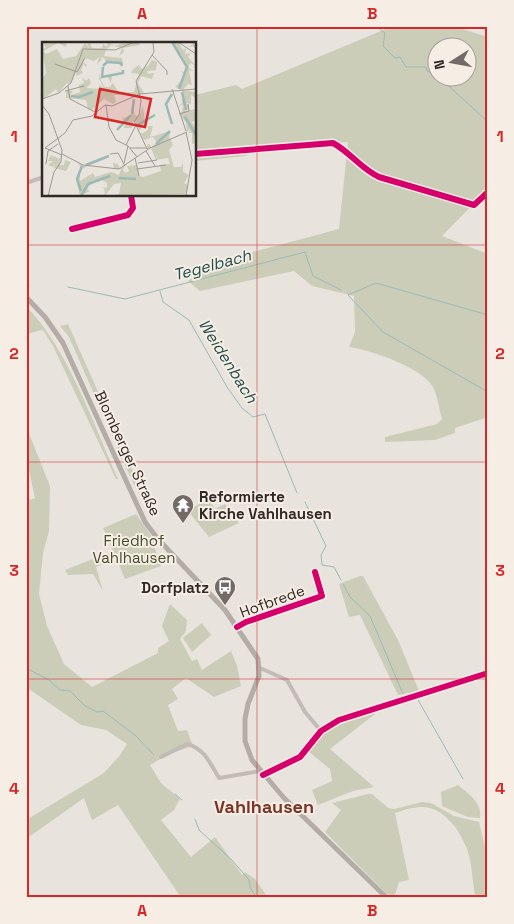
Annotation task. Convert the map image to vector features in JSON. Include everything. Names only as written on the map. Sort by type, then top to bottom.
[{"type":"main road","name":"Blomberger Straße","points":[[26,297],[46,317],[62,343],[145,522],[158,539],[223,608],[258,659],[260,668]]},
{"type":"main road","points":[[260,668],[259,676],[246,711],[244,728],[246,747],[261,773],[387,898]]},
{"type":"main road","points":[[261,773],[300,757],[321,731],[351,715],[488,673]]},
{"type":"street","points":[[196,154],[333,143],[341,147],[368,172],[379,177],[474,205]]},
{"type":"street","points":[[26,183],[42,178]]},
{"type":"street","points":[[72,229],[128,215],[133,208],[131,196]]},
{"type":"street","name":"Hofbrede","points":[[236,627],[322,596],[315,572]]},
{"type":"street","points":[[260,668],[287,680],[305,712],[321,731]]},
{"type":"street","points":[[161,757],[187,744],[197,746],[205,754],[219,778],[261,773]]},
{"type":"green space","points":[[453,26],[488,37],[488,189],[442,236],[488,254],[488,417],[455,428],[455,433],[435,440],[385,442],[385,437],[437,424],[442,419],[434,389],[420,374],[383,356],[349,347],[355,332],[354,296],[312,286],[294,271],[200,291],[188,281],[220,261],[339,229],[348,142],[253,148],[246,156],[196,161],[196,95],[236,85],[242,89],[388,28]]},
{"type":"green space","points":[[26,306],[55,343],[67,365],[118,479],[116,479],[53,346],[43,330],[26,334]]},
{"type":"green space","points":[[68,324],[148,505],[146,505],[133,483],[69,337],[60,326]]},
{"type":"green space","points":[[26,426],[50,486],[49,531],[43,553],[39,594],[47,626],[64,664],[92,687],[158,653],[158,648],[169,641],[162,626],[170,604],[187,620],[186,631],[180,639],[192,661],[197,659],[202,670],[231,651],[237,666],[241,686],[214,697],[186,678],[172,689],[178,699],[168,705],[178,731],[187,730],[193,746],[169,754],[150,765],[161,783],[180,799],[174,810],[161,820],[191,857],[215,837],[242,875],[245,872],[255,879],[268,898],[178,898],[180,896],[118,805],[92,820],[84,798],[26,839],[26,820],[104,773],[127,744],[106,730],[81,725],[26,687],[26,486],[30,500],[35,498],[26,457]]},
{"type":"green space","points":[[208,498],[215,509],[225,504],[239,523],[209,537],[188,511]]},
{"type":"green space","name":"Friedhof Vahlhausen","points":[[136,514],[157,544],[154,546],[161,566],[125,579],[116,558],[96,567],[103,591],[93,574],[68,575],[65,570],[113,551],[103,528]]},
{"type":"green space","points":[[363,576],[398,640],[419,691],[398,695],[360,615],[349,617],[339,584]]},
{"type":"green space","points":[[202,623],[211,635],[192,652],[183,638]]},
{"type":"green space","points":[[372,710],[375,714],[330,749],[374,787],[353,791],[318,805],[312,790],[332,781],[330,769],[308,751],[323,734],[336,724]]},
{"type":"green space","points":[[458,785],[477,804],[480,818],[468,817],[442,806],[441,792]]},
{"type":"green space","points":[[372,794],[388,808],[394,809],[422,802],[431,803],[454,816],[479,822],[488,860],[488,898],[476,898],[468,853],[456,828],[436,810],[422,807],[395,813],[409,880],[399,882],[394,898],[391,898],[325,832],[341,810],[332,803]]},
{"type":"waterway","points":[[376,26],[385,33],[383,46],[395,58],[400,57],[406,67],[426,67]]},
{"type":"waterway","points":[[451,88],[488,122]]},
{"type":"waterway","name":"Tegelbach","points":[[68,287],[125,299],[305,252],[313,276],[341,290]]},
{"type":"waterway","name":"Tegelbach","points":[[488,315],[376,283],[348,295],[383,332],[488,392]]},
{"type":"waterway","name":"Weidenbach","points":[[160,291],[163,302],[189,320],[227,387],[242,408],[253,417],[265,414],[297,493]]},
{"type":"waterway","name":"Weidenbach","points":[[305,502],[326,546],[321,555],[322,565],[334,567],[341,580]]},
{"type":"waterway","name":"Weidenbach","points":[[343,584],[350,597],[370,616],[403,694]]},
{"type":"waterway","points":[[26,668],[49,680],[60,690],[70,691],[85,706],[97,712],[103,711],[136,736],[154,755]]},
{"type":"waterway","name":"Weidenbach","points":[[417,698],[463,779]]},
{"type":"waterway","points":[[175,794],[182,800]]},
{"type":"waterway","points":[[195,819],[199,830],[232,860],[249,880],[250,888],[257,898]]},
{"type":"cycle path","points":[[196,154],[333,143],[367,170],[379,177],[474,205],[488,192]]},
{"type":"cycle path","points":[[72,229],[128,215],[133,208],[131,196]]},
{"type":"cycle path","points":[[237,627],[246,622],[322,596],[315,572]]},
{"type":"cycle path","points":[[263,775],[300,757],[321,731],[339,720],[488,673]]},
{"type":"place","name":"Reformierte Kirche Vahlhausen","points":[[183,524]]},
{"type":"place","name":"Dorfplatz","points":[[225,606]]},
{"type":"district","name":"Vahlhausen","points":[[264,806]]}]
